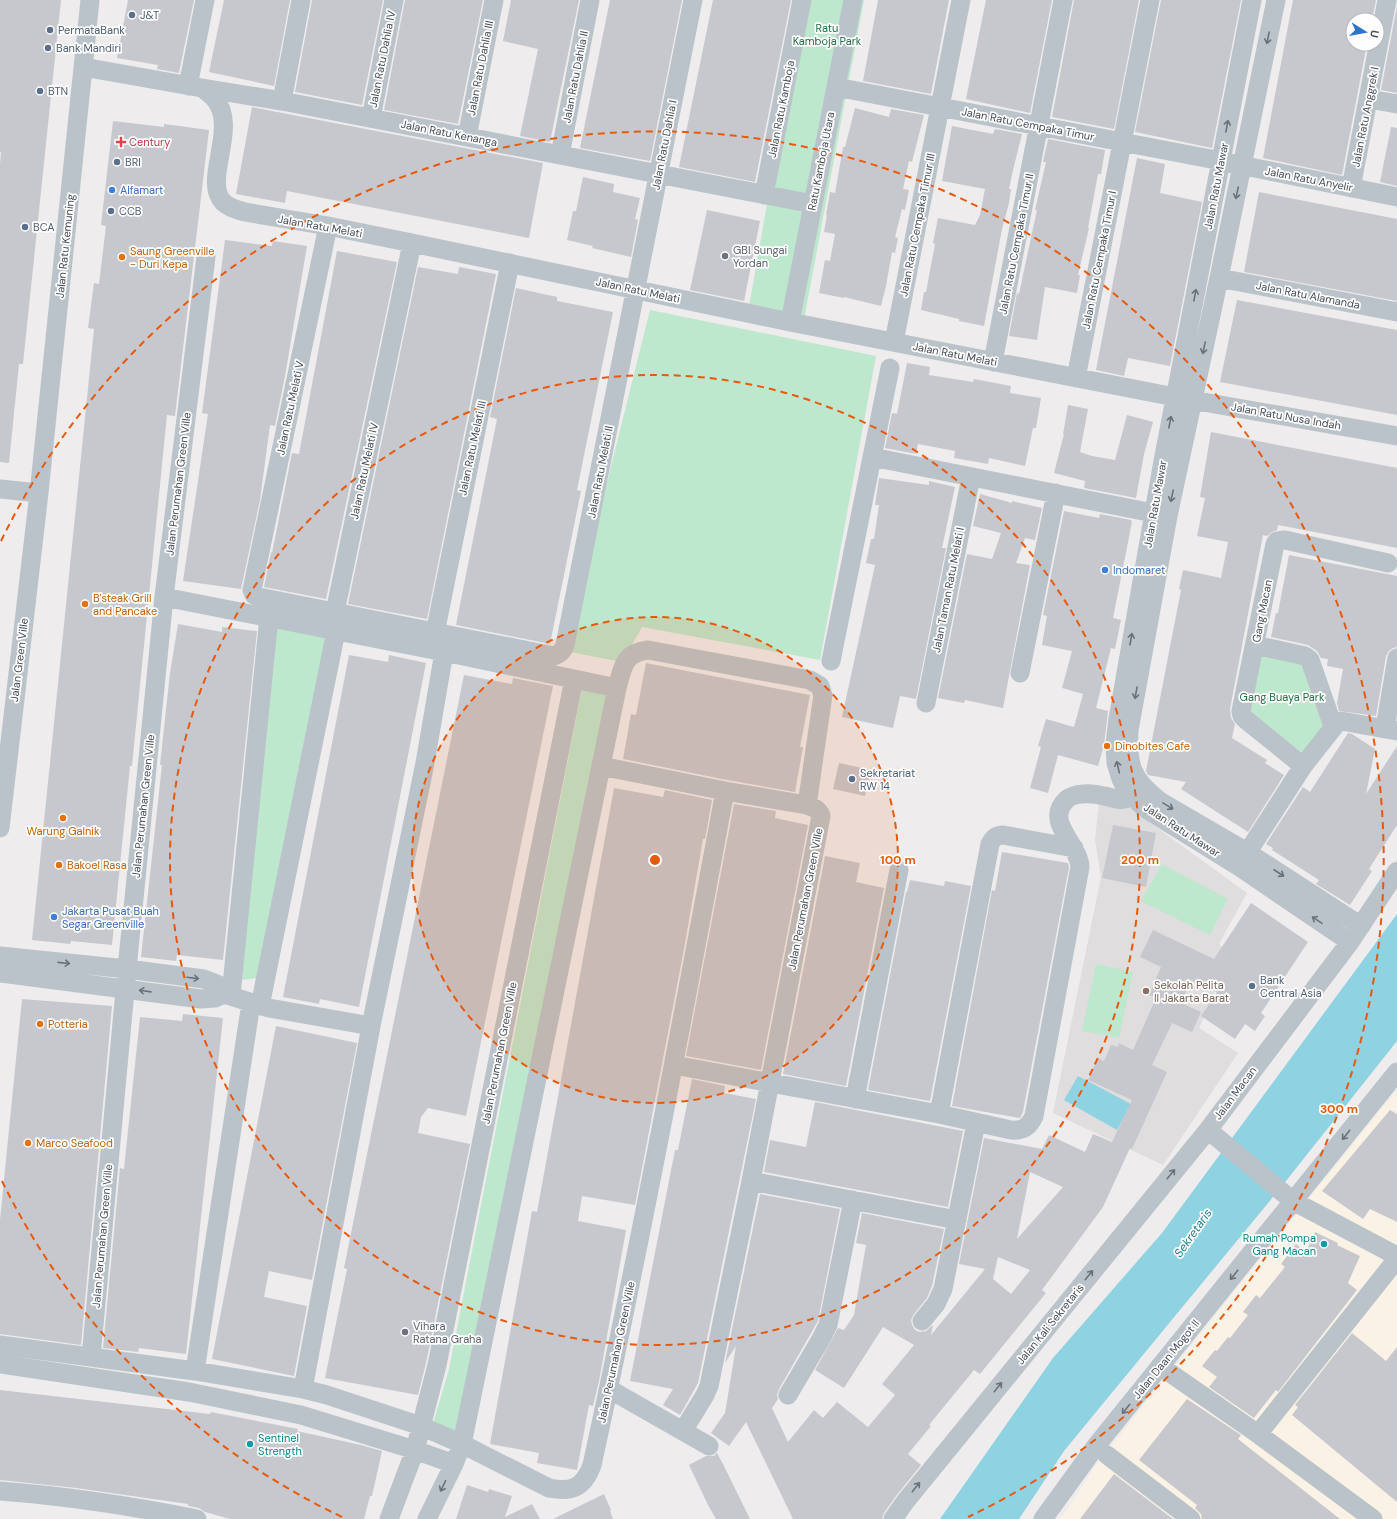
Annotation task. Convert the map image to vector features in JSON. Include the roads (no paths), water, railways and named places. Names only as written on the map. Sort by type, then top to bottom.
[{"type":"street","name":"Jalan Ratu Kemuning","points":[[39,493],[90,0]]},
{"type":"street","points":[[195,87],[205,0]]},
{"type":"street","points":[[282,100],[301,0]]},
{"type":"street","name":"Jalan Ratu Dahlia IV","points":[[371,118],[394,0]]},
{"type":"street","name":"Jalan Ratu Dahlia III","points":[[467,137],[494,0]]},
{"type":"street","name":"Jalan Ratu Dahlia II","points":[[560,155],[590,0]]},
{"type":"street","name":"Jalan Ratu Dahlia I","points":[[636,290],[693,0]]},
{"type":"street","name":"Jalan Ratu Kamboja","points":[[764,195],[802,0]]},
{"type":"street","name":"Ratu Kamboja Utara","points":[[790,322],[853,0]]},
{"type":"street","name":"Jalan Ratu Cempaka Timur III","points":[[894,342],[961,0]]},
{"type":"street","name":"Jalan Ratu Cempaka Timur II","points":[[993,362],[1063,0]]},
{"type":"street","name":"Jalan Ratu Cempaka Timur I","points":[[1076,378],[1150,0]]},
{"type":"street","name":"Jalan Ratu Mawar","points":[[1252,0],[1221,161],[1184,399],[1168,516],[1129,730],[1128,749],[1137,791],[1149,811],[1242,859],[1361,926]]},
{"type":"street","name":"Jalan Ratu Mawar","points":[[1137,791],[1121,779],[1116,763],[1115,744],[1153,513],[1184,399],[1220,278],[1276,0]]},
{"type":"street","name":"Jalan Ratu Anggrek I","points":[[1351,188],[1368,98],[1390,8]]},
{"type":"street","name":"Jalan Ratu Kenanga","points":[[83,67],[195,87],[282,100],[813,204]]},
{"type":"street","name":"Jalan Ratu Melati","points":[[195,87],[215,99],[223,121],[223,134],[216,179],[217,191],[222,201],[233,208],[244,212],[328,226],[790,322],[1184,399]]},
{"type":"street","name":"Jalan Ratu Cempaka Timur","points":[[836,87],[1221,161]]},
{"type":"street","points":[[1368,98],[1397,104]]},
{"type":"street","name":"Jalan Ratu Anyelir","points":[[1221,161],[1397,197]]},
{"type":"street","name":"Jalan Ratu Melati V","points":[[328,226],[252,590],[254,595],[258,597],[335,612]]},
{"type":"street","name":"Jalan Ratu Melati IV","points":[[335,612],[412,243]]},
{"type":"street","name":"Jalan Perumahan Green Ville","points":[[91,1357],[125,988],[164,597],[206,257]]},
{"type":"street","name":"Jalan Ratu Melati III","points":[[435,632],[510,263]]},
{"type":"street","name":"Jalan Ratu Alamanda","points":[[1220,278],[1397,312]]},
{"type":"street","name":"Jalan Ratu Melati II","points":[[435,632],[554,656],[564,649],[636,290]]},
{"type":"street","points":[[831,661],[890,368]]},
{"type":"street","name":"Jalan Ratu Nusa Indah","points":[[1184,399],[1397,436]]},
{"type":"street","points":[[872,457],[1153,513]]},
{"type":"street","name":"Jalan Taman Ratu Melati I","points":[[926,703],[971,477]]},
{"type":"street","points":[[0,489],[39,493]]},
{"type":"street","name":"Jalan Green Ville","points":[[0,828],[39,493]]},
{"type":"street","points":[[1020,673],[1056,494]]},
{"type":"street","name":"Gang Macan","points":[[1303,766],[1242,716],[1241,711],[1276,544],[1278,541],[1284,540],[1388,563]]},
{"type":"street","points":[[164,597],[444,652],[617,688]]},
{"type":"street","points":[[335,612],[435,632]]},
{"type":"street","points":[[228,994],[269,618]]},
{"type":"street","points":[[195,1371],[256,1004],[336,631]]},
{"type":"street","points":[[1255,645],[1305,656],[1310,660],[1334,726]]},
{"type":"street","points":[[427,1519],[458,1454],[617,688],[624,664],[630,656],[638,651],[648,650],[810,680],[820,686],[823,695],[807,805],[725,791],[601,766]]},
{"type":"street","points":[[303,1389],[372,1026],[425,762],[444,652]]},
{"type":"street","points":[[1242,859],[1303,766],[1334,726],[1341,721],[1391,730],[1397,658]]},
{"type":"street","name":"Jalan Perumahan Green Ville","points":[[389,1519],[415,1450],[440,1349],[574,679]]},
{"type":"street","name":"Jalan Perumahan Green Ville","points":[[0,1364],[189,1392],[302,1415],[415,1450],[458,1454],[549,1488],[562,1491],[572,1489],[582,1483],[588,1475],[592,1464],[609,1389],[674,1065],[725,791]]},
{"type":"street","points":[[674,1065],[855,1098],[1019,1131],[1026,1128],[1031,1123],[1034,1116],[1080,867],[1080,860],[1074,848],[1060,827],[1058,818],[1061,807],[1067,799],[1077,795],[1091,794],[1128,799],[1137,791]]},
{"type":"street","name":"Jalan Perumahan Green Ville","points":[[683,1432],[705,1395],[708,1386],[751,1182],[821,816],[820,812],[814,807],[807,805]]},
{"type":"street","points":[[938,1114],[990,844],[993,838],[998,835],[1004,835],[1074,848]]},
{"type":"street","name":"Jalan Ratu Mawar","points":[[1242,859],[1350,942]]},
{"type":"street","points":[[855,1098],[899,870]]},
{"type":"street","name":"Jalan Macan","points":[[1397,871],[1350,942],[1210,1132],[1289,1198],[1397,1257]]},
{"type":"street","points":[[0,956],[127,969],[204,979],[217,984],[228,994],[256,1004],[372,1026]]},
{"type":"street","points":[[0,973],[201,999],[215,998],[228,994]]},
{"type":"street","points":[[1289,1198],[1397,1072]]},
{"type":"street","points":[[922,1321],[936,1304],[943,1288],[976,1123]]},
{"type":"street","name":"Jalan Kali Sekretaris","points":[[893,1519],[904,1502],[1210,1132]]},
{"type":"street","points":[[751,1182],[957,1220]]},
{"type":"street","name":"Jalan Daan Mogot II","points":[[1043,1519],[1096,1446],[1160,1366],[1289,1198]]},
{"type":"street","points":[[788,1395],[828,1325],[853,1200]]},
{"type":"street","points":[[1258,1434],[1397,1257]]},
{"type":"street","name":"Jalan Perumahan Green Ville","points":[[0,1345],[195,1371],[303,1389],[327,1395],[421,1426],[458,1454]]},
{"type":"street","points":[[1160,1366],[1258,1434],[1372,1519]]},
{"type":"street","points":[[609,1389],[709,1446]]},
{"type":"street","points":[[1108,1455],[1191,1519]]},
{"type":"street","points":[[0,1491],[61,1496],[155,1510],[197,1519]]},
{"type":"water","name":"Sekretaris","points":[[1397,914],[1397,1041],[1282,1186],[1064,1451],[1019,1519],[940,1519],[1053,1358],[1162,1233]]},
{"type":"water","points":[[1078,1076],[1131,1104],[1117,1130],[1064,1100]]},
{"type":"place","name":"J&T","points":[[132,15]]},
{"type":"place","name":"PermataBank","points":[[50,30]]},
{"type":"place","name":"Bank Mandiri","points":[[48,48]]},
{"type":"place","name":"BTN","points":[[40,91]]},
{"type":"place","name":"Century","points":[[121,142]]},
{"type":"place","name":"BRI","points":[[117,162]]},
{"type":"place","name":"Alfamart","points":[[112,190]]},
{"type":"place","name":"CCB","points":[[111,211]]},
{"type":"place","name":"BCA","points":[[25,227]]},
{"type":"place","name":"GBI Sungai Yordan","points":[[725,256]]},
{"type":"place","name":"Saung Greenville - Duri Kepa","points":[[122,257]]},
{"type":"place","name":"Indomaret","points":[[1105,570]]},
{"type":"place","name":"B'steak Grill and Pancake","points":[[85,604]]},
{"type":"place","name":"Dinobites Cafe","points":[[1107,746]]},
{"type":"place","name":"Sekretariat RW 14","points":[[852,779]]},
{"type":"place","name":"Warung Galnik","points":[[63,818]]},
{"type":"place","name":"Bakoel Rasa","points":[[59,865]]},
{"type":"place","name":"Jakarta Pusat Buah Segar Greenville","points":[[54,917]]},
{"type":"place","name":"Bank Central Asia","points":[[1252,986]]},
{"type":"place","name":"Sekolah Pelita II Jakarta Barat","points":[[1146,991]]},
{"type":"place","name":"Potteria","points":[[40,1024]]},
{"type":"place","name":"Marco Seafood","points":[[28,1143]]},
{"type":"place","name":"Rumah Pompa Gang Macan","points":[[1324,1244]]},
{"type":"place","name":"Vihara Ratana Graha","points":[[405,1332]]},
{"type":"place","name":"Sentinel Strength","points":[[250,1444]]},
{"type":"park label","name":"Ratu Kamboja Park","points":[[827,34]]},
{"type":"park label","name":"Gang Buaya Park","points":[[1282,697]]}]
